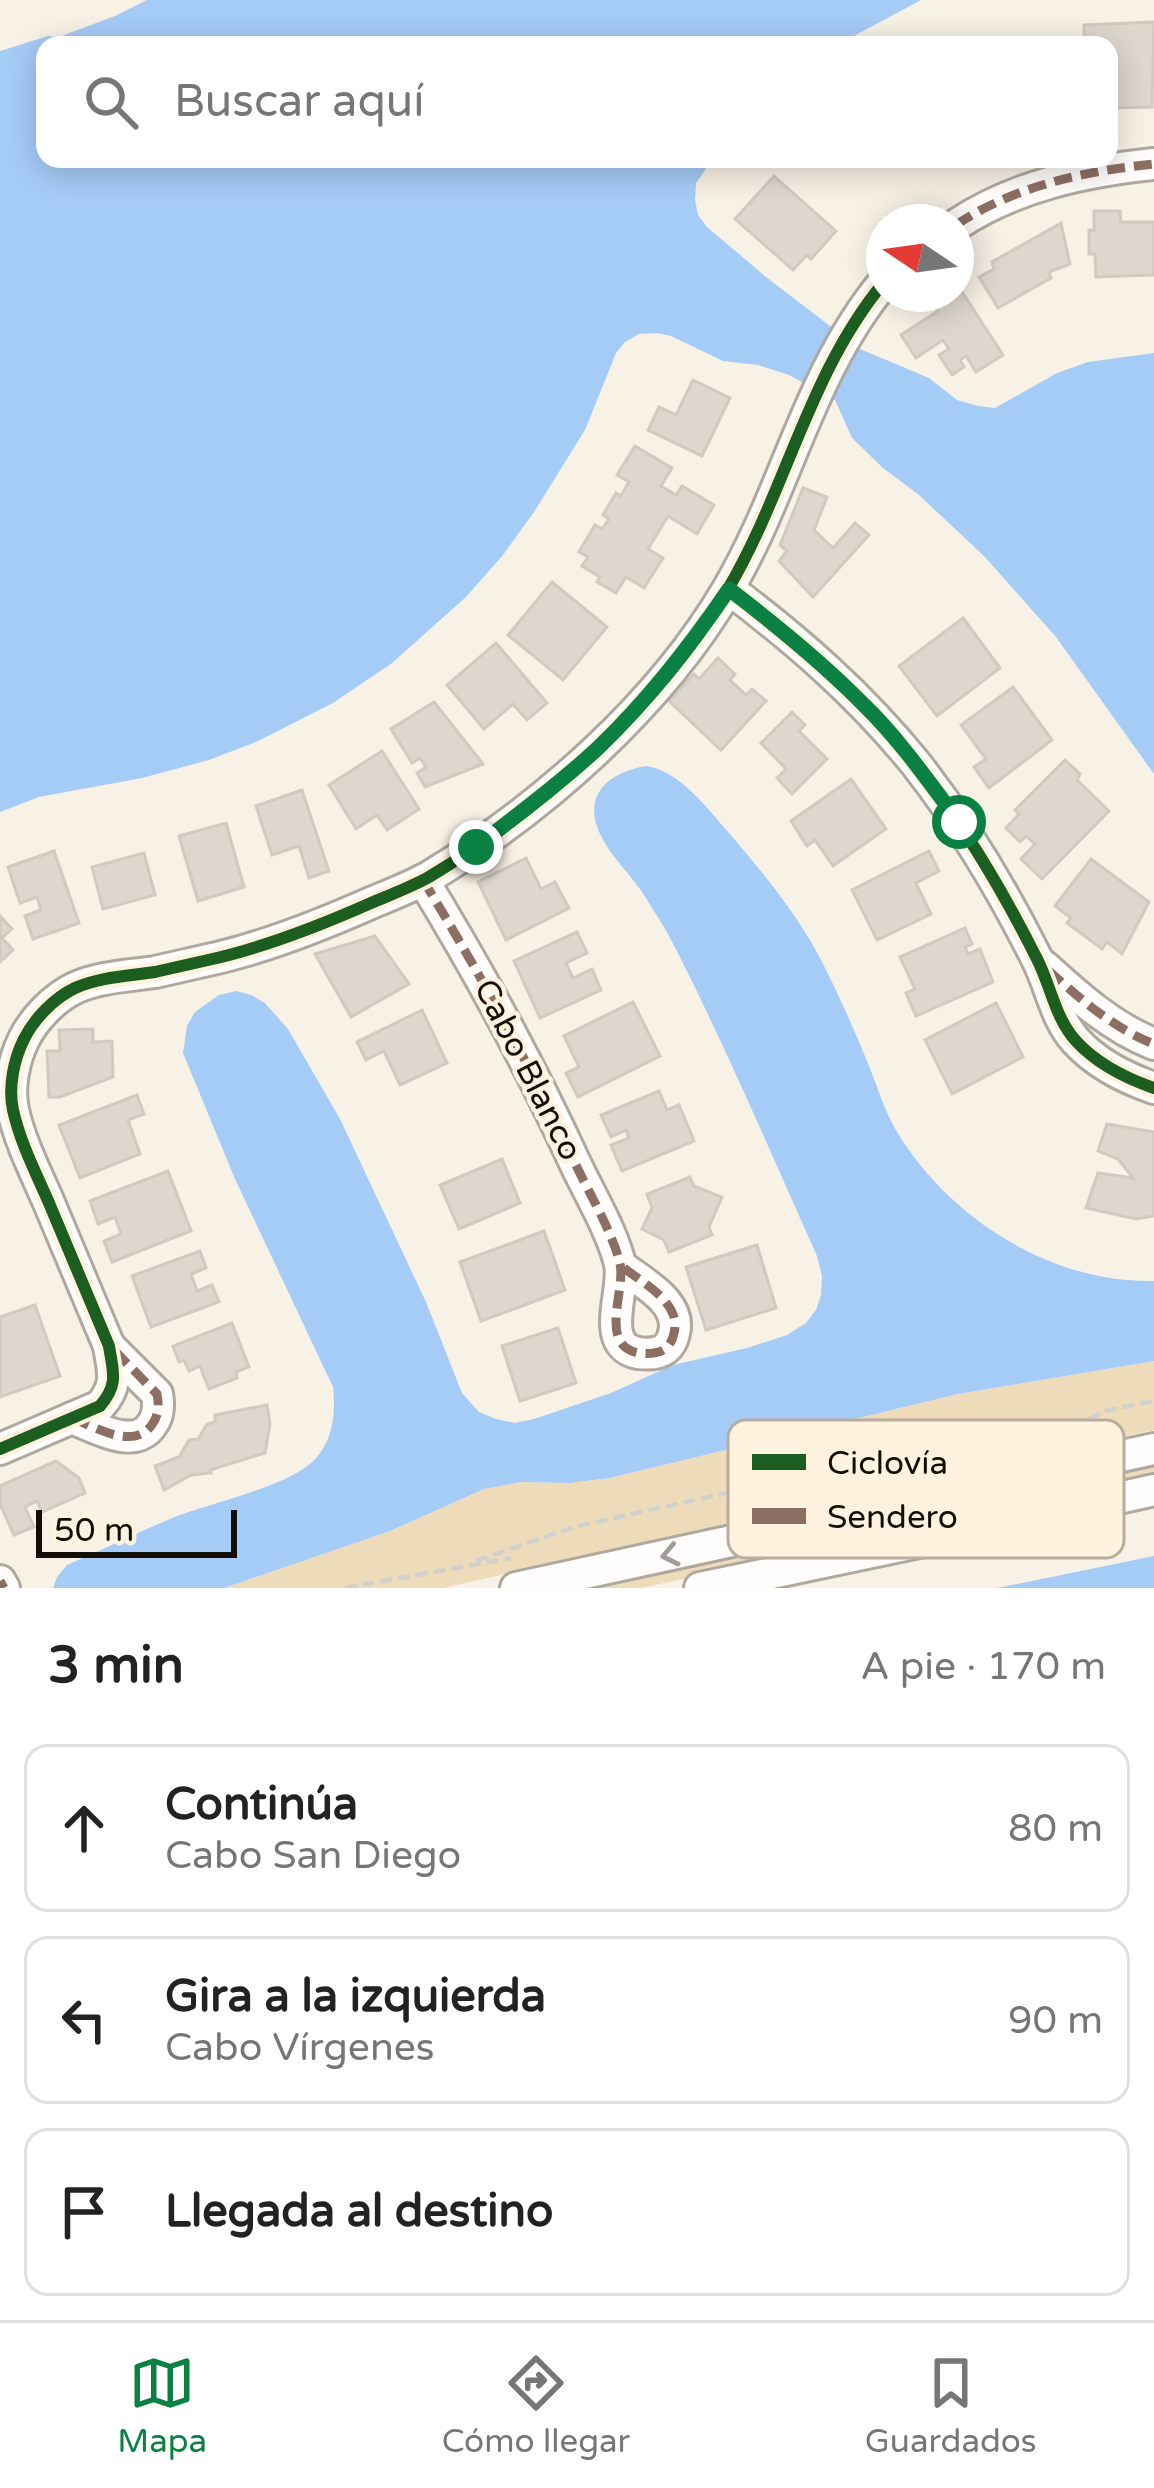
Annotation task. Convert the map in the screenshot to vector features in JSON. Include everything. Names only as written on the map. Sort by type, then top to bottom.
[{"type":"street","points":[[1118,168],[1154,164]]},
{"type":"street","points":[[974,215],[1008,197],[1115,168]]},
{"type":"street","points":[[0,1449],[100,1406],[115,1379],[110,1346],[12,1107],[12,1075],[35,1022],[73,989],[273,942],[423,880],[476,847],[598,748],[648,697],[729,589],[828,365],[866,305]]},
{"type":"street","points":[[729,589],[811,654],[867,707],[916,764],[959,822],[1039,962],[1072,1037],[1092,1057],[1154,1088]]},
{"type":"street","name":"Cabo Blanco","points":[[423,880],[538,1082],[621,1266]]},
{"type":"street","points":[[1039,962],[1087,1005],[1154,1044]]},
{"type":"street","points":[[72,1418],[116,1436],[131,1437],[143,1434],[156,1418],[157,1394],[110,1346]]},
{"type":"street","points":[[1124,1456],[1154,1449]]},
{"type":"street","points":[[1124,1497],[1154,1490]]},
{"type":"street","points":[[516,1588],[728,1542]]},
{"type":"street","points":[[700,1588],[846,1558]]},
{"type":"path","points":[[1089,1420],[1154,1401]]},
{"type":"path","points":[[459,1567],[574,1526],[728,1492]]},
{"type":"shaded area","points":[[1154,1361],[1154,1430],[1124,1437],[1124,1420],[850,1420],[958,1394]]},
{"type":"shaded area","points":[[728,1449],[728,1525],[443,1588],[224,1588],[390,1531],[484,1489],[521,1482],[609,1478]]},
{"type":"shaded area","points":[[1154,1461],[1154,1477],[1124,1483],[1124,1468]]},
{"type":"shaded area","points":[[728,1555],[780,1558],[641,1588],[576,1588]]},
{"type":"water","points":[[147,0],[921,0],[854,36],[62,36]]},
{"type":"water","points":[[36,40],[36,168],[707,168],[696,183],[695,200],[707,227],[860,349],[929,378],[957,400],[995,408],[1057,373],[1088,362],[1154,353],[1154,774],[1056,637],[984,556],[852,438],[835,400],[789,375],[723,361],[657,333],[639,334],[616,353],[585,430],[503,555],[466,597],[392,663],[333,703],[209,760],[39,797],[0,812],[0,51]]},
{"type":"water","points":[[646,766],[658,769],[692,792],[789,908],[833,984],[893,1124],[945,1192],[974,1218],[1041,1258],[1116,1279],[1154,1281],[1154,1361],[958,1394],[850,1420],[728,1420],[728,1449],[609,1478],[521,1482],[484,1489],[390,1531],[224,1588],[53,1588],[67,1565],[170,1519],[296,1473],[318,1456],[331,1428],[333,1387],[235,1179],[183,1053],[187,1026],[195,1012],[219,995],[236,991],[251,995],[288,1029],[340,1119],[426,1302],[462,1393],[479,1412],[515,1423],[534,1419],[611,1393],[673,1365],[787,1335],[816,1310],[822,1276],[817,1256],[745,1095],[669,936],[598,829],[596,798],[608,782]]},
{"type":"water","points":[[1154,1556],[1154,1588],[997,1588]]},
{"type":"building","points":[[1154,22],[1152,107],[1118,108],[1118,36],[1084,36],[1084,25]]},
{"type":"building","points":[[774,176],[836,231],[811,259],[807,255],[793,270],[735,219]]},
{"type":"building","points":[[1094,211],[1120,211],[1121,222],[1154,222],[1154,275],[1096,277],[1095,254],[1089,254]]},
{"type":"building","points":[[1061,223],[1070,264],[1049,272],[1051,278],[998,308],[979,277],[994,269],[992,262]]},
{"type":"building","points":[[974,310],[1003,355],[976,372],[966,356],[960,360],[964,367],[952,375],[939,355],[949,349],[943,340],[916,358],[901,335],[936,312]]},
{"type":"building","points":[[693,380],[730,398],[702,456],[648,430],[659,407],[676,415]]},
{"type":"building","points":[[635,446],[672,468],[661,486],[676,495],[682,486],[714,505],[697,534],[668,516],[648,549],[663,558],[644,588],[626,577],[616,593],[582,566],[588,557],[579,552],[595,525],[602,529],[609,519],[603,515],[629,482],[617,475]]},
{"type":"building","points":[[803,488],[827,497],[814,530],[833,548],[855,523],[869,535],[813,597],[779,561],[787,551],[780,545]]},
{"type":"building","points":[[552,582],[607,627],[563,680],[508,635]]},
{"type":"building","points":[[963,618],[1000,668],[937,716],[899,666]]},
{"type":"building","points":[[496,643],[547,703],[527,720],[513,704],[484,729],[447,685]]},
{"type":"building","points":[[718,658],[735,674],[730,680],[746,695],[752,689],[766,701],[721,750],[669,701],[694,674],[699,679]]},
{"type":"building","points":[[1013,687],[1052,740],[989,788],[974,767],[986,759],[961,725]]},
{"type":"building","points":[[434,702],[483,764],[425,787],[417,773],[426,767],[420,758],[412,763],[391,729]]},
{"type":"building","points":[[792,712],[805,725],[799,731],[827,759],[792,794],[777,778],[786,769],[761,743]]},
{"type":"building","points":[[382,751],[419,809],[387,830],[377,815],[356,829],[329,785]]},
{"type":"building","points":[[1065,760],[1080,774],[1077,780],[1109,811],[1042,879],[1021,859],[1035,844],[1026,836],[1020,842],[1006,828],[1019,814],[1015,810]]},
{"type":"building","points":[[851,779],[886,829],[833,866],[815,840],[807,846],[791,821]]},
{"type":"building","points":[[302,790],[329,871],[309,878],[299,846],[272,855],[256,806]]},
{"type":"building","points":[[226,823],[244,887],[198,901],[179,836]]},
{"type":"building","points":[[54,851],[79,923],[33,939],[25,916],[41,910],[37,897],[20,903],[8,867]]},
{"type":"building","points":[[929,851],[939,871],[916,883],[931,914],[877,940],[852,890]]},
{"type":"building","points":[[144,853],[155,895],[103,909],[92,867]]},
{"type":"building","points":[[526,858],[541,889],[555,882],[569,908],[506,940],[478,882]]},
{"type":"building","points":[[1091,859],[1149,902],[1122,954],[1107,942],[1102,949],[1067,923],[1071,918],[1055,906]]},
{"type":"building","points":[[0,916],[12,929],[2,938],[13,950],[0,962]]},
{"type":"building","points":[[965,928],[972,944],[965,947],[968,954],[980,949],[993,982],[916,1016],[906,993],[915,989],[900,957]]},
{"type":"building","points":[[577,932],[587,953],[566,963],[573,978],[592,969],[601,990],[540,1018],[514,961]]},
{"type":"building","points":[[375,936],[409,984],[351,1017],[315,954]]},
{"type":"building","points":[[633,1002],[660,1056],[578,1097],[566,1073],[579,1067],[564,1036]]},
{"type":"building","points":[[996,1003],[1023,1057],[952,1094],[925,1040]]},
{"type":"building","points":[[422,1010],[447,1063],[400,1085],[384,1051],[366,1060],[357,1042]]},
{"type":"building","points":[[93,1029],[93,1042],[112,1041],[113,1077],[49,1097],[47,1051],[60,1051],[59,1030]]},
{"type":"building","points":[[659,1091],[667,1110],[679,1105],[694,1141],[622,1171],[611,1145],[629,1138],[626,1130],[611,1137],[601,1115]]},
{"type":"building","points":[[137,1095],[144,1114],[128,1120],[140,1154],[80,1178],[59,1125]]},
{"type":"building","points":[[1107,1124],[1154,1132],[1154,1216],[1136,1219],[1086,1208],[1098,1173],[1133,1178],[1118,1159],[1098,1151]]},
{"type":"building","points":[[502,1159],[520,1203],[459,1229],[440,1185]]},
{"type":"building","points":[[168,1171],[191,1231],[112,1262],[104,1241],[121,1234],[115,1217],[98,1224],[90,1201]]},
{"type":"building","points":[[690,1177],[694,1186],[722,1197],[709,1227],[712,1235],[669,1252],[664,1240],[642,1229],[652,1208],[647,1194]]},
{"type":"building","points":[[544,1231],[565,1290],[481,1321],[460,1262]]},
{"type":"building","points":[[757,1245],[776,1308],[706,1330],[686,1267]]},
{"type":"building","points":[[200,1251],[206,1268],[191,1274],[197,1291],[212,1285],[219,1302],[151,1327],[132,1276]]},
{"type":"building","points":[[35,1305],[60,1376],[0,1397],[0,1317]]},
{"type":"building","points":[[232,1323],[249,1367],[236,1372],[237,1378],[209,1389],[200,1366],[189,1371],[173,1346]]},
{"type":"building","points":[[558,1328],[576,1383],[520,1401],[502,1346]]},
{"type":"building","points":[[267,1405],[270,1424],[265,1453],[211,1473],[191,1475],[164,1490],[155,1466],[179,1457],[189,1440],[198,1439],[207,1424],[215,1422],[215,1415]]},
{"type":"building","points":[[56,1461],[79,1478],[85,1493],[42,1512],[37,1501],[25,1507],[34,1527],[14,1535],[0,1504],[0,1486]]},
{"type":"marked path","points":[[974,214],[1051,182],[1154,164]]},
{"type":"marked path","points":[[423,880],[522,1055],[612,1239],[621,1275],[616,1315],[619,1339],[638,1353],[662,1351],[674,1335],[672,1312],[658,1294],[621,1266]]},
{"type":"marked path","points":[[1048,970],[1111,1021],[1154,1044]]},
{"type":"marked path","points":[[72,1418],[126,1437],[146,1431],[155,1420],[157,1394],[111,1347]]},
{"type":"marked path","points":[[0,1581],[4,1588]]},
{"type":"cycle path","points":[[0,1449],[100,1406],[113,1378],[109,1346],[13,1110],[15,1064],[33,1024],[60,997],[84,984],[250,949],[408,888],[472,850],[556,786],[669,673],[728,589],[767,512],[817,393],[866,307]]},
{"type":"cycle path","points":[[729,589],[828,671],[895,739],[950,810],[996,883],[1069,1032],[1102,1063],[1154,1088]]},
{"type":"route","points":[[476,847],[598,748],[648,697],[729,589],[797,641],[867,707],[959,822]]}]
